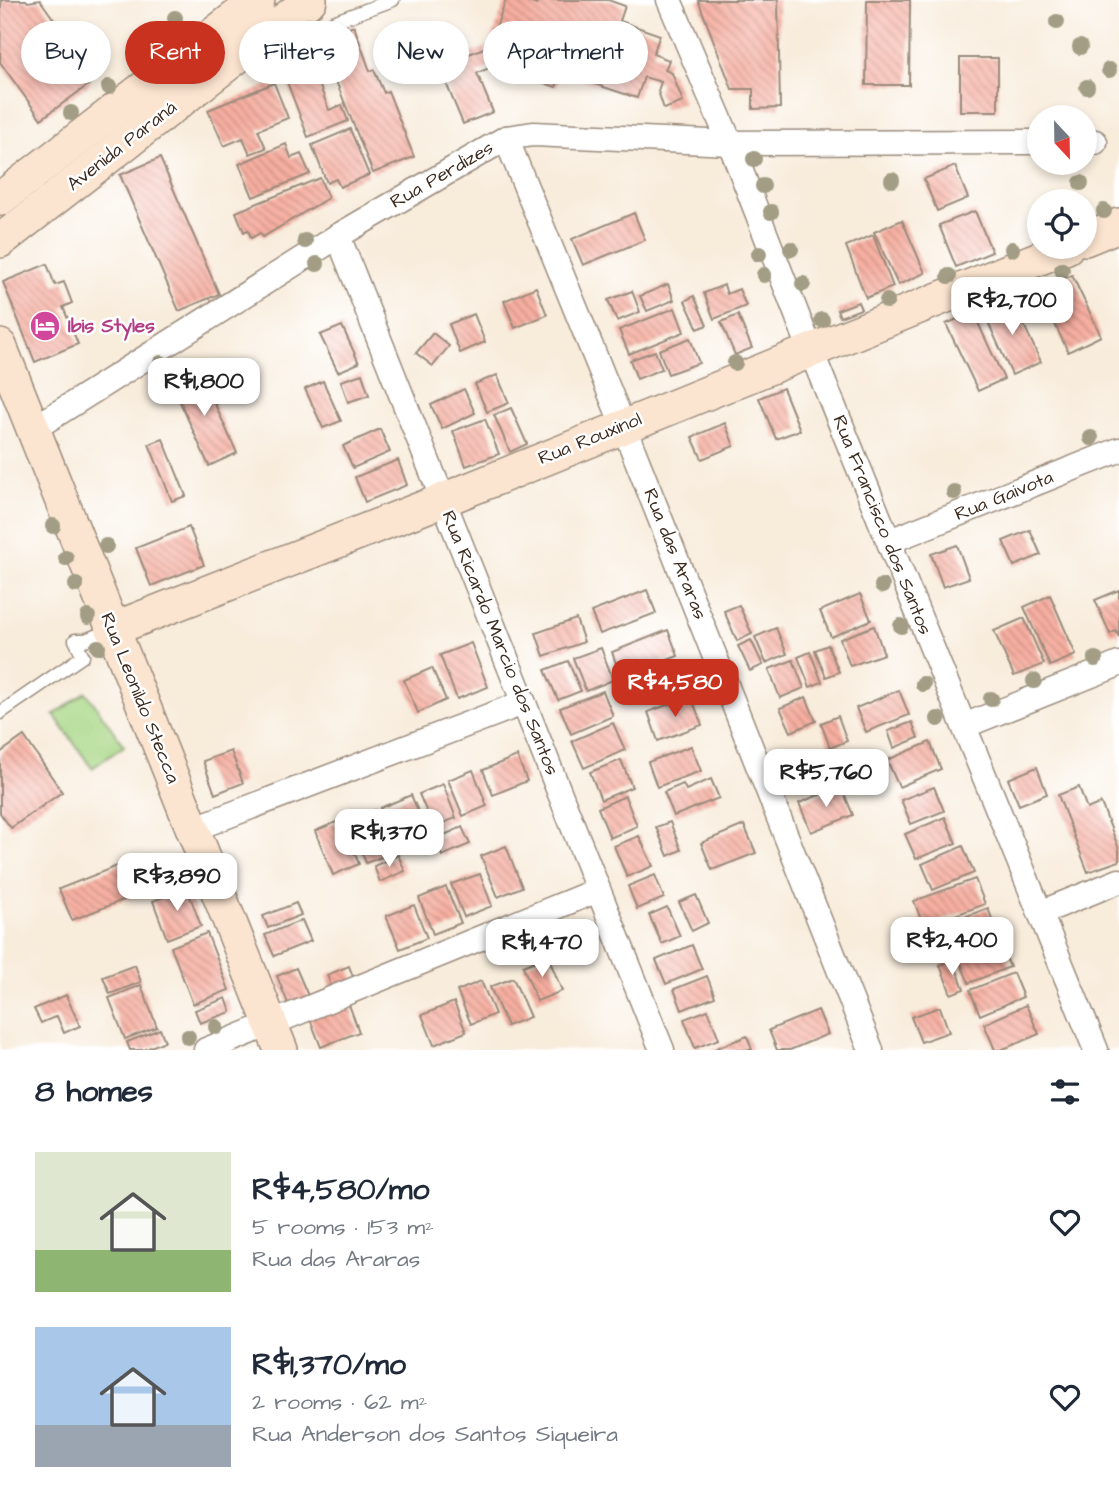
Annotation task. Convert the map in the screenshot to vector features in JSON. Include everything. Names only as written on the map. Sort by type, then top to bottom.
[{"type":"street","name":"Avenida Paraná","points":[[0,199],[258,0]]},
{"type":"street","name":"Rua Francisco dos Santos","points":[[669,0],[730,143],[811,351],[1096,1050]]},
{"type":"street","name":"Avenida Paraná","points":[[0,241],[322,11]]},
{"type":"street","name":"Rua Perdizes","points":[[33,429],[338,236],[506,138],[533,134],[730,143],[1027,142]]},
{"type":"street","name":"Rua das Araras","points":[[506,138],[871,1050]]},
{"type":"street","points":[[1097,234],[1119,225]]},
{"type":"street","name":"Rua Ricardo Marcio dos Santos","points":[[338,236],[662,1050]]},
{"type":"street","name":"Rua Rouxinol","points":[[113,629],[443,500],[1037,259]]},
{"type":"street","name":"Rua Leonildo Stecca","points":[[0,346],[276,1037]]},
{"type":"street","name":"Rua Gaivota","points":[[890,541],[1119,450]]},
{"type":"street","points":[[964,726],[1119,664]]},
{"type":"street","points":[[193,830],[523,703]]},
{"type":"street","points":[[1040,913],[1119,881]]},
{"type":"street","points":[[206,1050],[276,1037],[598,890]]},
{"type":"lane","points":[[322,11],[393,0]]},
{"type":"lane","points":[[0,713],[83,656],[75,640],[85,640],[113,629]]},
{"type":"green space","points":[[86,692],[124,746],[92,768],[54,715]]},
{"type":"building","points":[[1,0],[40,0],[55,21],[21,21],[21,84],[90,84],[41,119],[0,62]]},
{"type":"building","points":[[506,0],[524,0],[536,5],[538,0],[608,0],[625,6],[620,21],[498,21]]},
{"type":"building","points":[[698,0],[778,0],[780,108],[753,109],[753,89],[732,89]]},
{"type":"building","points":[[867,0],[910,0],[909,85],[866,85]]},
{"type":"building","points":[[648,31],[660,35],[653,54],[669,60],[665,70],[672,73],[683,102],[664,109],[658,91],[661,82],[648,78]]},
{"type":"building","points":[[359,40],[370,71],[373,70],[373,84],[380,84],[384,93],[388,91],[414,157],[373,173],[337,84],[359,84]]},
{"type":"building","points":[[483,48],[483,71],[477,73],[493,112],[463,124],[446,84],[469,84],[469,54]]},
{"type":"building","points":[[960,58],[998,58],[998,111],[960,111]]},
{"type":"building","points":[[274,84],[288,118],[258,130],[266,148],[250,154],[243,138],[224,146],[208,110]]},
{"type":"building","points":[[288,84],[319,84],[329,110],[342,105],[348,121],[308,137]]},
{"type":"building","points":[[594,84],[642,84],[637,98]]},
{"type":"building","points":[[350,129],[369,175],[340,187],[336,179],[327,183],[312,145]]},
{"type":"building","points":[[286,144],[291,158],[301,154],[310,174],[253,197],[239,164]]},
{"type":"building","points":[[160,158],[219,294],[179,311],[120,175]]},
{"type":"building","points":[[955,166],[968,198],[937,211],[924,179]]},
{"type":"building","points":[[320,178],[328,198],[263,237],[260,233],[251,238],[248,230],[244,232],[236,212]]},
{"type":"building","points":[[975,211],[992,252],[956,267],[939,225]]},
{"type":"building","points":[[634,213],[645,240],[583,265],[572,239]]},
{"type":"building","points":[[902,220],[925,273],[898,285],[874,232]]},
{"type":"building","points":[[873,235],[893,287],[866,298],[846,246]]},
{"type":"building","name":"Ibis Styles","points":[[47,264],[55,285],[64,282],[72,303],[63,307],[78,344],[35,362],[3,282]]},
{"type":"building","points":[[1072,275],[1101,336],[1068,352],[1039,290]]},
{"type":"building","points":[[668,284],[674,300],[647,311],[640,296]]},
{"type":"building","points":[[724,285],[727,294],[739,289],[746,306],[714,319],[704,293]]},
{"type":"building","points":[[536,287],[547,315],[515,328],[504,301]]},
{"type":"building","points":[[632,291],[640,312],[617,321],[608,300]]},
{"type":"building","points":[[694,296],[707,325],[698,329],[685,301]]},
{"type":"building","points":[[1012,299],[1041,362],[1012,375],[983,311]]},
{"type":"building","points":[[858,302],[861,309],[840,317],[837,310]]},
{"type":"building","points":[[675,308],[684,332],[629,354],[619,330]]},
{"type":"building","points":[[973,312],[1004,379],[978,391],[946,324]]},
{"type":"building","points":[[474,314],[485,342],[460,353],[449,324]]},
{"type":"building","points":[[738,315],[752,348],[735,355],[721,322]]},
{"type":"building","points":[[342,326],[359,363],[338,372],[320,335]]},
{"type":"building","points":[[433,333],[449,346],[433,366],[416,353]]},
{"type":"building","points":[[690,338],[699,363],[668,374],[659,350]]},
{"type":"building","points":[[655,351],[662,369],[637,379],[630,360]]},
{"type":"building","points":[[200,371],[237,453],[209,466],[172,384]]},
{"type":"building","points":[[362,374],[369,395],[348,402],[341,381]]},
{"type":"building","points":[[497,375],[509,403],[487,412],[475,384]]},
{"type":"building","points":[[323,381],[341,421],[323,428],[305,389]]},
{"type":"building","points":[[783,388],[800,430],[776,439],[759,398]]},
{"type":"building","points":[[464,389],[475,413],[442,429],[431,405]]},
{"type":"building","points":[[511,408],[527,444],[510,452],[494,415]]},
{"type":"building","points":[[485,419],[499,454],[466,466],[453,431]]},
{"type":"building","points":[[725,423],[734,446],[702,459],[692,437]]},
{"type":"building","points":[[380,429],[390,452],[353,468],[343,446]]},
{"type":"building","points":[[163,439],[186,496],[172,501],[149,444]]},
{"type":"building","points":[[398,460],[407,485],[365,502],[355,477]]},
{"type":"building","points":[[189,527],[204,565],[151,586],[136,548]]},
{"type":"building","points":[[1030,530],[1041,555],[1014,566],[1003,541]]},
{"type":"building","points":[[957,545],[969,578],[943,587],[931,554]]},
{"type":"building","points":[[647,590],[656,613],[600,634],[591,612]]},
{"type":"building","points":[[1119,590],[1119,637],[1116,631],[1110,634],[1095,600]]},
{"type":"building","points":[[860,594],[871,620],[831,637],[820,611]]},
{"type":"building","points":[[1050,595],[1076,655],[1050,666],[1024,607]]},
{"type":"building","points":[[739,605],[752,634],[737,641],[724,611]]},
{"type":"building","points":[[1024,618],[1044,664],[1014,676],[994,631]]},
{"type":"building","points":[[576,619],[584,642],[544,656],[536,633]]},
{"type":"building","points":[[874,626],[884,654],[850,666],[840,639]]},
{"type":"building","points":[[776,628],[787,654],[766,663],[755,637]]},
{"type":"building","points":[[668,630],[678,656],[621,678],[612,652]]},
{"type":"building","points":[[751,640],[763,665],[750,671],[738,646]]},
{"type":"building","points":[[471,643],[488,687],[457,699],[440,655]]},
{"type":"building","points":[[828,645],[839,672],[826,677],[815,650]]},
{"type":"building","points":[[601,648],[613,680],[586,691],[573,658]]},
{"type":"building","points":[[810,652],[822,682],[810,687],[798,657]]},
{"type":"building","points":[[793,660],[804,688],[780,698],[769,669]]},
{"type":"building","points":[[568,661],[581,691],[558,700],[545,670]]},
{"type":"building","points":[[432,668],[446,700],[418,713],[404,680]]},
{"type":"building","points":[[899,690],[909,715],[866,732],[856,708]]},
{"type":"building","points":[[603,691],[613,716],[571,734],[560,708]]},
{"type":"building","points":[[691,696],[702,725],[658,741],[648,712]]},
{"type":"building","points":[[806,697],[816,721],[791,732],[780,708]]},
{"type":"building","points":[[838,716],[847,741],[830,748],[821,723]]},
{"type":"building","points":[[912,722],[918,738],[894,748],[888,731]]},
{"type":"building","points":[[613,723],[625,750],[584,768],[572,741]]},
{"type":"building","points":[[24,736],[62,792],[11,828],[0,813],[0,753]]},
{"type":"building","points":[[930,742],[941,769],[899,787],[887,760]]},
{"type":"building","points":[[691,746],[701,771],[657,787],[648,762]]},
{"type":"building","points":[[231,751],[243,783],[215,794],[203,761]]},
{"type":"building","points":[[517,756],[527,781],[493,795],[483,770]]},
{"type":"building","points":[[621,760],[632,787],[601,800],[590,772]]},
{"type":"building","points":[[1037,767],[1047,794],[1019,805],[1008,779]]},
{"type":"building","points":[[473,770],[487,806],[463,816],[448,780]]},
{"type":"building","points":[[711,779],[719,798],[674,816],[664,792],[683,784],[686,790]]},
{"type":"building","points":[[443,784],[456,818],[433,827],[419,794]]},
{"type":"building","points":[[841,786],[853,815],[811,832],[799,803]]},
{"type":"building","points":[[934,787],[944,811],[911,824],[901,800]]},
{"type":"building","points":[[1079,787],[1087,809],[1101,803],[1119,849],[1119,861],[1088,872],[1058,795]]},
{"type":"building","points":[[411,795],[427,832],[396,845],[380,808]]},
{"type":"building","points":[[625,796],[637,826],[610,838],[598,808]]},
{"type":"building","points":[[375,810],[392,853],[366,863],[349,820]]},
{"type":"building","points":[[945,817],[956,843],[916,859],[905,834]]},
{"type":"building","points":[[341,820],[359,864],[333,875],[315,831]]},
{"type":"building","points":[[670,822],[681,850],[668,856],[656,827]]},
{"type":"building","points":[[744,825],[756,853],[712,870],[701,843]]},
{"type":"building","points":[[462,827],[470,844],[442,856],[435,839]]},
{"type":"building","points":[[639,836],[653,866],[627,877],[614,846]]},
{"type":"building","points":[[506,846],[522,887],[498,897],[481,856]]},
{"type":"building","points":[[963,846],[974,873],[933,890],[922,864]]},
{"type":"building","points":[[398,855],[405,871],[380,882],[374,866]]},
{"type":"building","points":[[132,860],[144,892],[72,920],[59,889]]},
{"type":"building","points":[[480,874],[492,906],[464,917],[451,884]]},
{"type":"building","points":[[655,875],[664,898],[637,909],[628,886]]},
{"type":"building","points":[[975,879],[985,904],[924,927],[914,901]]},
{"type":"building","points":[[446,887],[461,923],[433,934],[419,898]]},
{"type":"building","points":[[187,888],[201,926],[167,939],[153,901]]},
{"type":"building","points":[[696,895],[708,923],[692,931],[679,902]]},
{"type":"building","points":[[296,903],[301,915],[268,928],[263,916]]},
{"type":"building","points":[[414,905],[427,938],[400,949],[386,916]]},
{"type":"building","points":[[667,907],[680,936],[662,944],[649,915]]},
{"type":"building","points":[[988,908],[998,935],[938,959],[927,931]]},
{"type":"building","points":[[302,920],[311,941],[274,956],[265,935]]},
{"type":"building","points":[[207,933],[229,990],[193,1004],[171,947]]},
{"type":"building","points":[[999,940],[1010,967],[969,983],[958,957]]},
{"type":"building","points":[[692,945],[702,969],[666,984],[656,960]]},
{"type":"building","points":[[548,956],[562,991],[537,1001],[523,966]]},
{"type":"building","points":[[953,960],[964,989],[951,994],[940,965]]},
{"type":"building","points":[[135,965],[141,982],[110,994],[103,977]]},
{"type":"building","points":[[349,966],[355,982],[333,991],[327,975]]},
{"type":"building","points":[[296,968],[309,998],[289,1006],[277,976]]},
{"type":"building","points":[[1013,973],[1023,997],[980,1015],[970,990]]},
{"type":"building","points":[[707,976],[715,997],[682,1010],[674,989]]},
{"type":"building","points":[[513,978],[530,1017],[507,1026],[490,987]]},
{"type":"building","points":[[481,981],[495,1014],[471,1024],[457,991]]},
{"type":"building","points":[[141,985],[157,1027],[125,1039],[109,998]]},
{"type":"building","points":[[66,995],[80,1026],[64,1033],[57,1016],[41,1023],[34,1009]]},
{"type":"building","points":[[226,998],[231,1012],[200,1023],[195,1010]]},
{"type":"building","points":[[347,999],[359,1032],[321,1047],[308,1014]]},
{"type":"building","points":[[454,1002],[466,1032],[434,1045],[422,1015]]},
{"type":"building","points":[[1026,1005],[1039,1034],[995,1050],[984,1024]]},
{"type":"building","points":[[940,1007],[949,1032],[921,1042],[911,1017]]},
{"type":"building","points":[[708,1010],[719,1039],[695,1048],[684,1019]]},
{"type":"building","points":[[818,1010],[828,1034],[790,1050],[777,1050],[769,1030]]},
{"type":"building","points":[[160,1029],[165,1041],[144,1050],[130,1050],[127,1042]]},
{"type":"building","points":[[747,1036],[752,1050],[712,1050]]},
{"type":"place","name":"Ibis Styles","points":[[45,326]]}]
